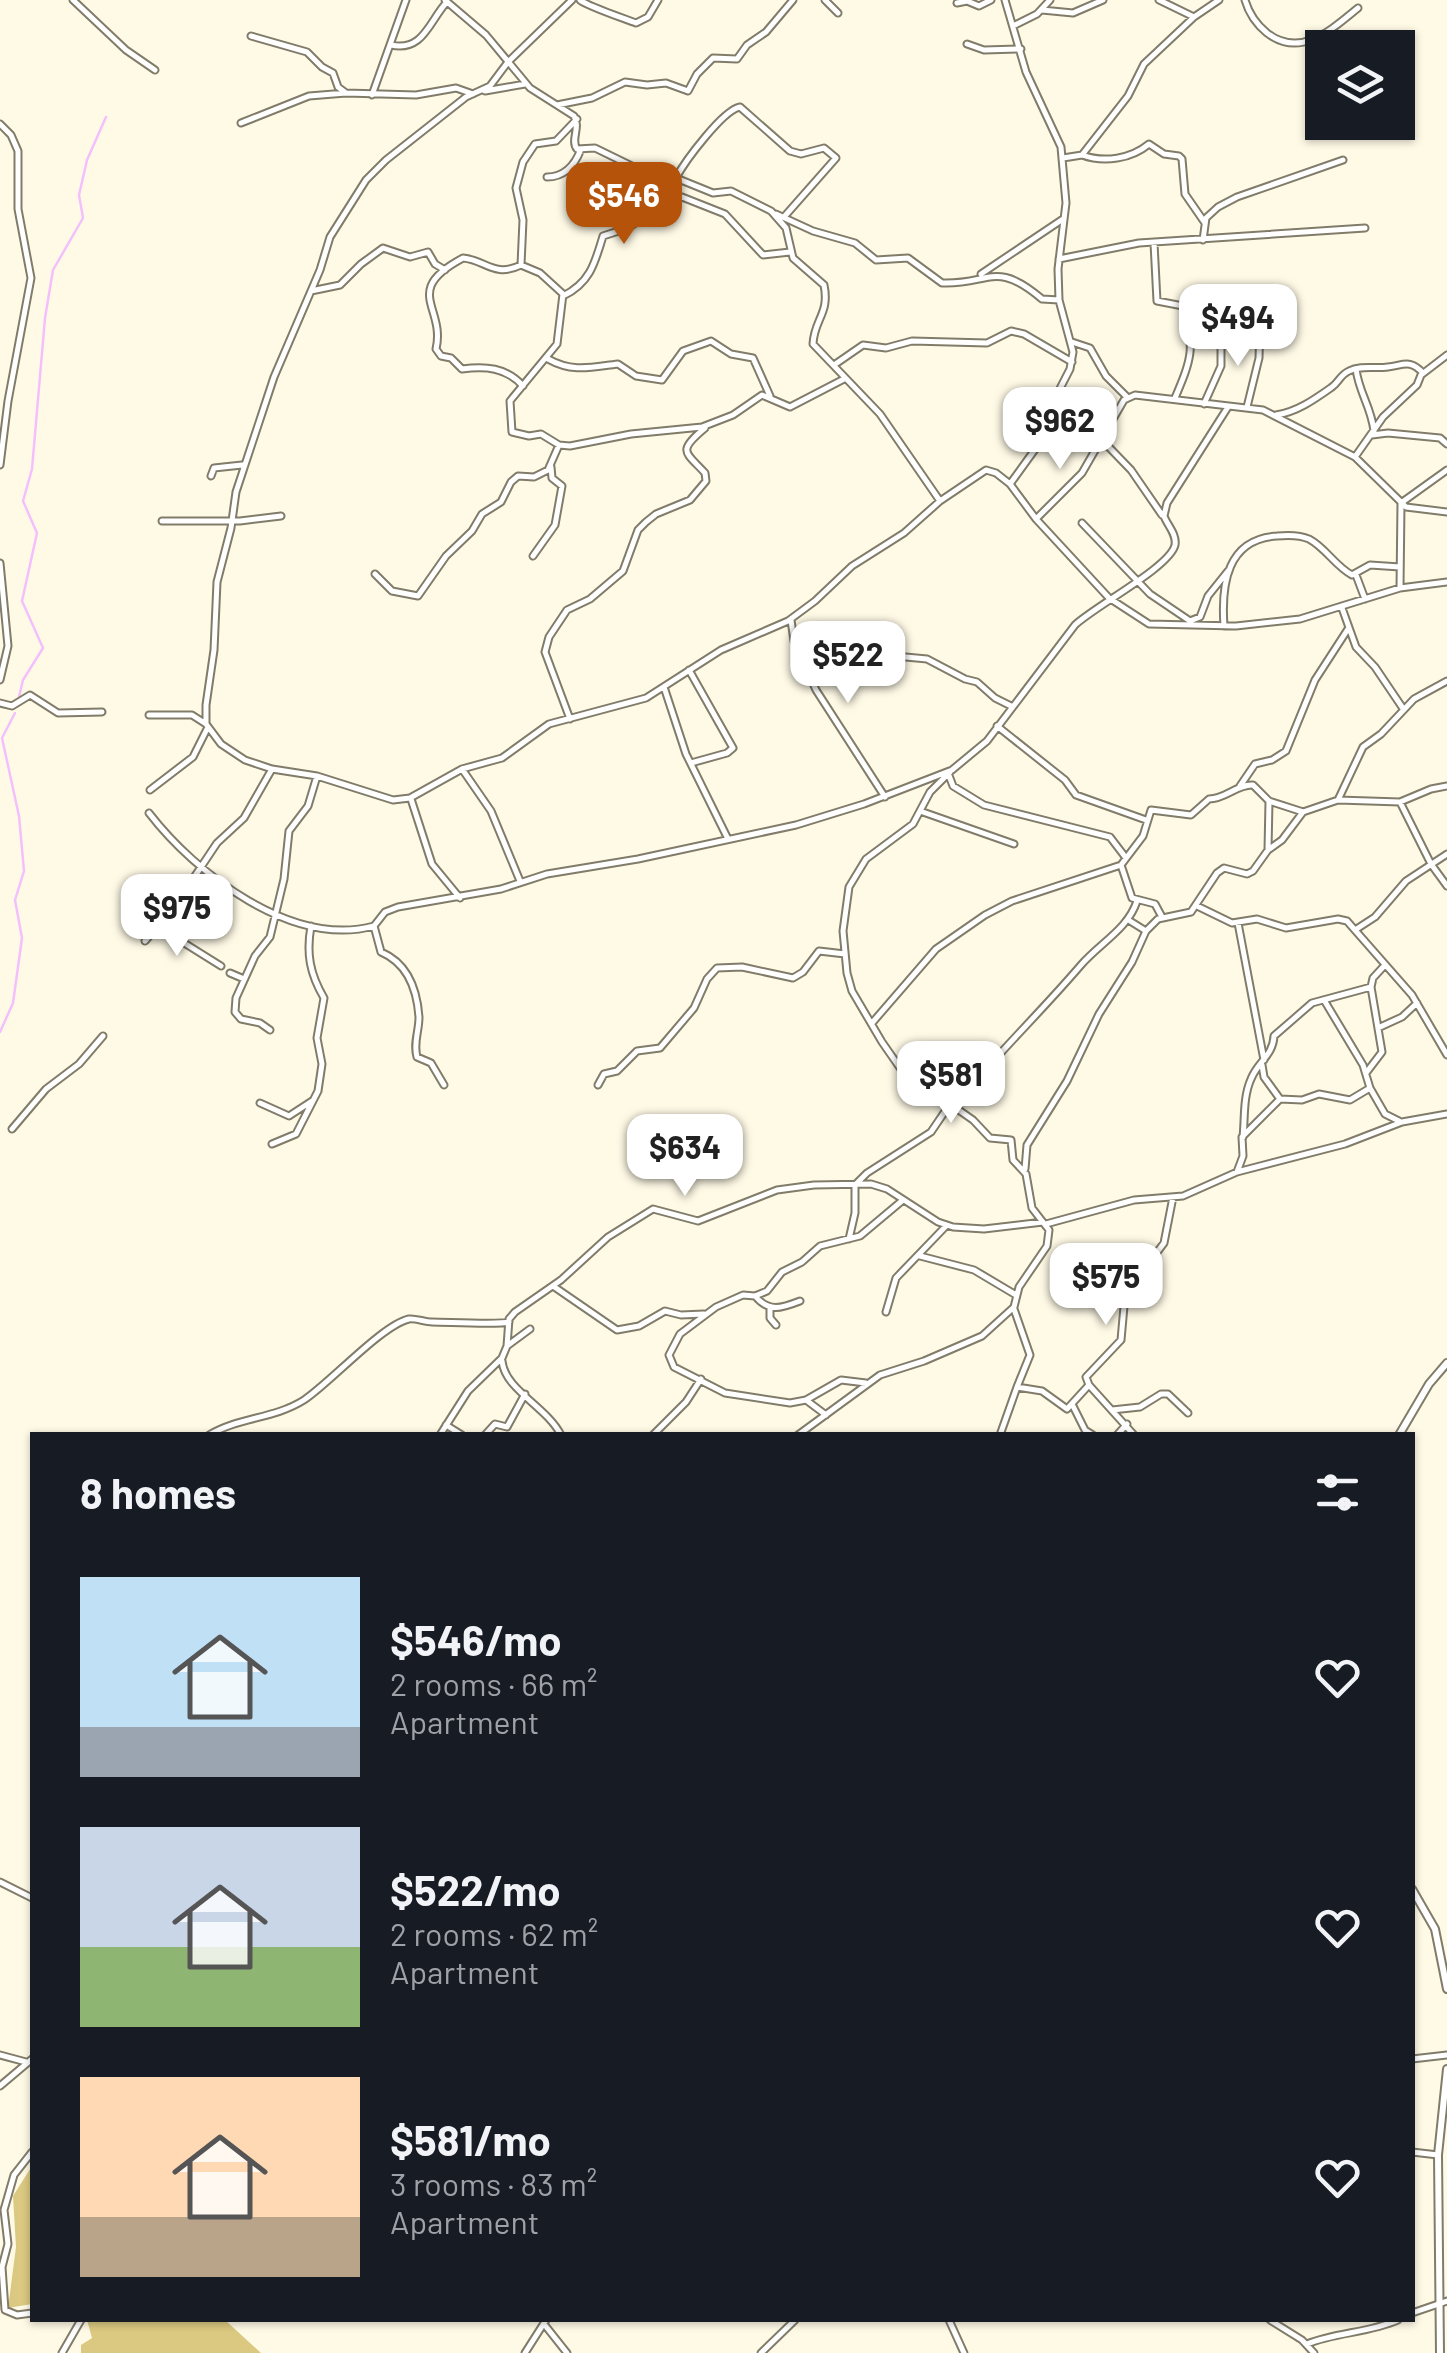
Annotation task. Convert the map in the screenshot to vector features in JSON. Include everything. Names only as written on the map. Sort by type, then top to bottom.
[{"type":"street","points":[[73,0],[126,50],[155,70]]},
{"type":"street","points":[[372,96],[406,0]]},
{"type":"street","points":[[482,91],[572,0]]},
{"type":"street","points":[[580,0],[636,24],[648,17],[658,0]]},
{"type":"street","points":[[555,105],[592,98],[625,82],[666,83],[688,91],[697,74],[713,58],[737,58],[793,0]]},
{"type":"street","points":[[825,0],[838,13]]},
{"type":"street","points":[[957,3],[968,1],[978,6],[991,0]]},
{"type":"street","points":[[1004,0],[1034,91],[1058,136],[1063,158],[1065,218],[1059,300],[1072,342],[1072,362],[1036,448],[1010,484]]},
{"type":"street","points":[[1012,26],[1042,10],[1050,0]]},
{"type":"street","points":[[1042,10],[1070,13],[1103,0]]},
{"type":"street","points":[[1158,0],[1194,17]]},
{"type":"street","points":[[1174,0],[1180,12]]},
{"type":"street","points":[[1082,155],[1128,96],[1140,68],[1194,17],[1219,0]]},
{"type":"street","points":[[1245,0],[1259,26],[1277,40],[1294,44],[1323,36],[1358,8]]},
{"type":"street","points":[[391,45],[414,44],[430,28],[446,1],[486,35],[526,84],[577,119]]},
{"type":"street","points":[[251,36],[307,52],[333,74],[346,93]]},
{"type":"street","points":[[967,44],[984,50],[1020,50]]},
{"type":"street","points":[[150,790],[194,756],[207,726],[217,582],[243,464],[330,237],[366,180],[402,144],[474,94],[526,84]]},
{"type":"street","points":[[241,123],[299,98],[346,93],[416,96],[456,88],[474,94]]},
{"type":"street","points":[[676,178],[728,112],[740,107],[788,150],[802,154],[824,148],[836,158],[784,217]]},
{"type":"street","points":[[577,119],[574,143],[580,150],[595,148],[634,167],[710,192],[731,192],[814,231],[855,242],[876,260],[908,258],[942,283],[994,275],[1019,281],[1042,299],[1059,300]]},
{"type":"street","points":[[521,265],[523,220],[516,192],[523,162],[536,143],[556,142],[577,119]]},
{"type":"street","points":[[0,124],[18,151],[18,209],[31,278],[10,386],[0,465]]},
{"type":"street","points":[[1063,158],[1082,155],[1109,159],[1139,152],[1149,144],[1164,154],[1178,156],[1182,159],[1186,194],[1204,223],[1203,240]]},
{"type":"street","points":[[547,176],[564,173],[574,164],[580,150]]},
{"type":"street","points":[[1204,223],[1218,207],[1237,197],[1342,160]]},
{"type":"street","points":[[562,296],[580,287],[592,271],[604,236],[634,225],[653,173]]},
{"type":"street","points":[[646,199],[660,204],[680,197],[730,216],[763,255],[790,252]]},
{"type":"street","points":[[775,213],[786,228],[790,252],[798,264],[819,276],[824,285],[827,304],[813,344],[880,414],[940,501]]},
{"type":"street","points":[[977,277],[1065,218]]},
{"type":"street","points":[[1059,259],[1133,244],[1365,228]]},
{"type":"street","points":[[1154,243],[1157,300],[1183,306],[1190,340],[1189,368],[1174,400]]},
{"type":"street","points":[[310,292],[340,285],[383,248],[410,257],[428,252],[435,264],[446,270]]},
{"type":"street","points":[[523,386],[501,370],[482,365],[462,368],[451,358],[442,357],[438,352],[439,334],[430,292],[433,279],[468,258],[488,269],[521,265],[540,273],[562,291],[559,339],[547,358],[523,386],[510,401],[510,430],[520,435],[545,434],[558,445],[707,426],[733,415],[758,397],[770,396],[790,407],[846,379]]},
{"type":"street","points":[[1246,407],[1259,358],[1260,322]]},
{"type":"street","points":[[1204,404],[1221,366],[1221,324]]},
{"type":"street","points":[[833,366],[863,345],[886,348],[912,341],[986,343],[1012,331],[1072,362]]},
{"type":"street","points":[[547,358],[572,370],[599,370],[618,364],[636,376],[662,380],[679,355],[711,341],[733,354],[753,358],[770,396]]},
{"type":"street","points":[[1072,342],[1090,348],[1106,376],[1127,397]]},
{"type":"street","points":[[1355,456],[1423,373],[1447,355]]},
{"type":"street","points":[[1274,415],[1312,401],[1335,386],[1344,374],[1356,369],[1404,362],[1423,373]]},
{"type":"street","points":[[1356,369],[1361,391],[1372,411],[1373,433]]},
{"type":"street","points":[[1127,397],[1142,395],[1228,408],[1246,407],[1274,415],[1355,456],[1401,503],[1410,508],[1447,512]]},
{"type":"street","points":[[1036,519],[1077,478],[1127,397]]},
{"type":"street","points":[[1164,519],[1175,489],[1228,408]]},
{"type":"street","points":[[570,719],[544,652],[549,636],[568,610],[590,599],[624,571],[638,530],[646,522],[686,502],[700,490],[706,477],[686,452],[707,426]]},
{"type":"street","points":[[1373,433],[1440,438],[1447,444]]},
{"type":"street","points":[[1025,1172],[1013,1160],[1009,1138],[989,1137],[952,1105],[914,1088],[888,1054],[850,986],[844,954],[844,906],[858,870],[878,848],[910,828],[930,792],[979,749],[1069,631],[1109,598],[1153,571],[1174,548],[1174,536],[1164,519],[1131,470],[1102,440]]},
{"type":"street","points":[[533,556],[557,519],[562,487],[552,478],[550,467],[558,445]]},
{"type":"street","points":[[212,476],[214,468],[243,464]]},
{"type":"street","points":[[374,574],[392,591],[418,596],[481,516],[501,502],[511,482],[518,476],[537,476],[550,467]]},
{"type":"street","points":[[149,714],[193,716],[233,754],[272,769],[318,776],[394,800],[410,798],[462,770],[498,760],[542,727],[646,698],[721,650],[791,619],[852,566],[904,533],[940,501],[986,470],[1010,484],[1036,519],[1109,598],[1149,624],[1224,626],[1300,619],[1400,588],[1447,582]]},
{"type":"street","points":[[1401,503],[1447,470]]},
{"type":"street","points":[[1400,588],[1401,503]]},
{"type":"street","points":[[162,521],[282,516]]},
{"type":"street","points":[[1082,523],[1154,597],[1192,621],[1200,617],[1211,591],[1252,539],[1294,536],[1310,540],[1338,566],[1356,574],[1365,599]]},
{"type":"street","points":[[0,563],[8,646],[0,680]]},
{"type":"street","points":[[1356,574],[1371,565],[1400,568]]},
{"type":"street","points":[[1224,626],[1229,570]]},
{"type":"street","points":[[1342,608],[1356,647],[1403,708]]},
{"type":"street","points":[[791,619],[794,640],[816,690],[884,797]]},
{"type":"street","points":[[872,1023],[936,950],[985,915],[1017,899],[1121,865],[1142,836],[1151,810],[1192,815],[1209,799],[1220,799],[1238,788],[1256,764],[1286,751],[1305,700],[1326,660],[1348,630]]},
{"type":"street","points":[[874,650],[927,659],[977,682],[994,698],[1011,706]]},
{"type":"street","points":[[689,670],[733,748],[727,754],[691,763]]},
{"type":"street","points":[[1338,800],[1361,749],[1387,728],[1403,708],[1447,681]]},
{"type":"street","points":[[664,687],[691,763],[728,839]]},
{"type":"street","points":[[0,703],[12,706],[30,695],[58,713],[102,712]]},
{"type":"street","points":[[997,726],[1064,780],[1076,795],[1146,820]]},
{"type":"street","points":[[146,940],[217,843],[244,818],[272,769]]},
{"type":"street","points":[[462,770],[491,810],[521,882]]},
{"type":"street","points":[[149,813],[199,867],[276,914],[339,930],[374,926],[388,910],[460,898],[814,820],[950,772]]},
{"type":"street","points":[[950,772],[954,786],[984,806],[1110,837],[1126,858]]},
{"type":"street","points":[[270,1030],[241,1020],[236,998],[255,956],[268,942],[290,831],[308,806],[318,776]]},
{"type":"street","points":[[1238,788],[1254,786],[1269,801],[1303,812]]},
{"type":"street","points":[[1001,1432],[1016,1382],[1030,1356],[1014,1308],[1016,1295],[1047,1246],[1050,1233],[1032,1208],[1025,1172],[1027,1145],[1067,1081],[1098,1014],[1132,962],[1146,931],[1162,917],[1186,914],[1197,906],[1217,873],[1228,868],[1250,874],[1303,812],[1338,800],[1400,802],[1447,786]]},
{"type":"street","points":[[410,798],[432,864],[460,898]]},
{"type":"street","points":[[1268,850],[1269,801]]},
{"type":"street","points":[[1400,802],[1447,886]]},
{"type":"street","points":[[920,811],[1014,844]]},
{"type":"street","points":[[1356,930],[1375,917],[1398,888],[1447,854]]},
{"type":"street","points":[[1434,863],[1447,863]]},
{"type":"street","points":[[1121,865],[1130,893],[1137,901],[1155,904],[1162,917]]},
{"type":"street","points":[[849,1240],[856,1214],[855,1185],[931,1132],[1026,1023],[1130,920],[1137,901]]},
{"type":"street","points":[[1197,906],[1225,921],[1260,920],[1288,928],[1344,920],[1416,1004],[1447,1055]]},
{"type":"street","points":[[1130,920],[1146,931]]},
{"type":"street","points":[[162,922],[181,941],[221,966]]},
{"type":"street","points":[[1238,923],[1264,1077],[1280,1099]]},
{"type":"street","points":[[272,1144],[296,1134],[321,1076],[316,1038],[324,1004],[308,958],[312,926]]},
{"type":"street","points":[[374,926],[381,952],[396,959],[410,977],[419,1017],[414,1043],[418,1059],[432,1063],[444,1085]]},
{"type":"street","points":[[598,1084],[604,1074],[617,1071],[635,1052],[659,1050],[694,1008],[707,979],[717,968],[742,968],[796,978],[820,952],[844,954]]},
{"type":"street","points":[[1366,1073],[1382,1052],[1371,987],[1372,978],[1385,965]]},
{"type":"street","points":[[230,973],[244,979]]},
{"type":"street","points":[[1237,1172],[1242,1156],[1245,1096],[1253,1074],[1272,1051],[1274,1036],[1310,1004],[1371,987]]},
{"type":"street","points":[[1324,1000],[1385,1114],[1402,1122]]},
{"type":"street","points":[[1378,1028],[1402,1017],[1416,1004]]},
{"type":"street","points":[[12,1129],[46,1088],[79,1064],[103,1036]]},
{"type":"street","points":[[1242,1137],[1280,1099],[1302,1100],[1318,1094],[1350,1100],[1370,1088]]},
{"type":"street","points":[[260,1102],[289,1116],[314,1099]]},
{"type":"street","points":[[442,1432],[468,1391],[502,1358],[508,1346],[509,1322],[515,1312],[554,1286],[600,1242],[651,1210],[666,1210],[698,1221],[777,1190],[855,1185],[880,1186],[946,1226],[984,1229],[1044,1223],[1134,1200],[1173,1197],[1237,1172],[1346,1144],[1402,1122],[1447,1114]]},
{"type":"street","points":[[1132,1432],[1089,1385],[1088,1373],[1122,1340],[1125,1295],[1164,1243],[1173,1197]]},
{"type":"street","points":[[755,1296],[767,1291],[782,1272],[802,1262],[820,1246],[866,1232],[903,1200]]},
{"type":"street","points":[[886,1312],[894,1282],[946,1226]]},
{"type":"street","points":[[920,1256],[974,1270],[1016,1295]]},
{"type":"street","points":[[554,1286],[617,1330],[639,1326],[665,1311],[706,1314]]},
{"type":"street","points":[[800,1300],[782,1308],[770,1308],[755,1296],[742,1294],[680,1334],[669,1354],[674,1367],[732,1395],[792,1404],[841,1380],[866,1384]]},
{"type":"street","points":[[770,1308],[770,1318],[776,1325]]},
{"type":"street","points":[[802,1432],[880,1375],[974,1340],[1014,1308]]},
{"type":"street","points":[[216,1432],[245,1420],[270,1416],[304,1400],[372,1343],[408,1319],[509,1322]]},
{"type":"street","points":[[508,1346],[530,1329]]},
{"type":"street","points":[[502,1358],[510,1383],[560,1432]]},
{"type":"street","points":[[1401,1432],[1428,1384],[1447,1363]]},
{"type":"street","points":[[656,1432],[691,1396],[701,1378]]},
{"type":"street","points":[[1017,1387],[1042,1391],[1064,1409],[1073,1406],[1089,1385]]},
{"type":"street","points":[[488,1432],[496,1424],[506,1427],[525,1394]]},
{"type":"street","points":[[1112,1410],[1140,1407],[1168,1394],[1188,1413]]},
{"type":"street","points":[[806,1400],[826,1415]]},
{"type":"street","points":[[1073,1406],[1088,1432]]},
{"type":"street","points":[[446,1424],[458,1432]]},
{"type":"street","points":[[1120,1432],[1127,1424]]},
{"type":"street","points":[[0,1882],[30,1897]]},
{"type":"street","points":[[1415,1894],[1435,1929],[1447,1989]]},
{"type":"street","points":[[0,2054],[30,2060]]},
{"type":"street","points":[[1415,2059],[1447,2055]]},
{"type":"street","points":[[0,2086],[30,2061]]},
{"type":"street","points":[[1440,2353],[1443,2303],[1438,2155],[1447,2069]]},
{"type":"street","points":[[1415,2152],[1438,2155]]},
{"type":"street","points":[[30,2154],[8,2191],[4,2218],[8,2248],[2,2267],[4,2310],[18,2316],[30,2313]]},
{"type":"street","points":[[1415,2312],[1443,2303]]},
{"type":"street","points":[[62,2353],[80,2322]]},
{"type":"street","points":[[526,2353],[545,2322],[567,2353]]},
{"type":"street","points":[[760,2353],[793,2322]]},
{"type":"street","points":[[950,2322],[964,2353]]},
{"type":"street","points":[[1273,2322],[1310,2350],[1330,2336],[1393,2322]]},
{"type":"shaded area","points":[[30,2169],[30,2304],[8,2308],[16,2247],[13,2196]]},
{"type":"shaded area","points":[[88,2322],[227,2322],[261,2353],[81,2353],[81,2345],[92,2338]]},
{"type":"waterway","points":[[19,697],[23,680],[43,648],[22,601],[37,533],[23,501],[32,469],[45,318],[53,270],[83,218],[79,195],[87,160],[106,117]]},
{"type":"waterway","points":[[0,1032],[13,1003],[22,938],[15,900],[24,871],[19,816],[2,738],[15,713]]}]
